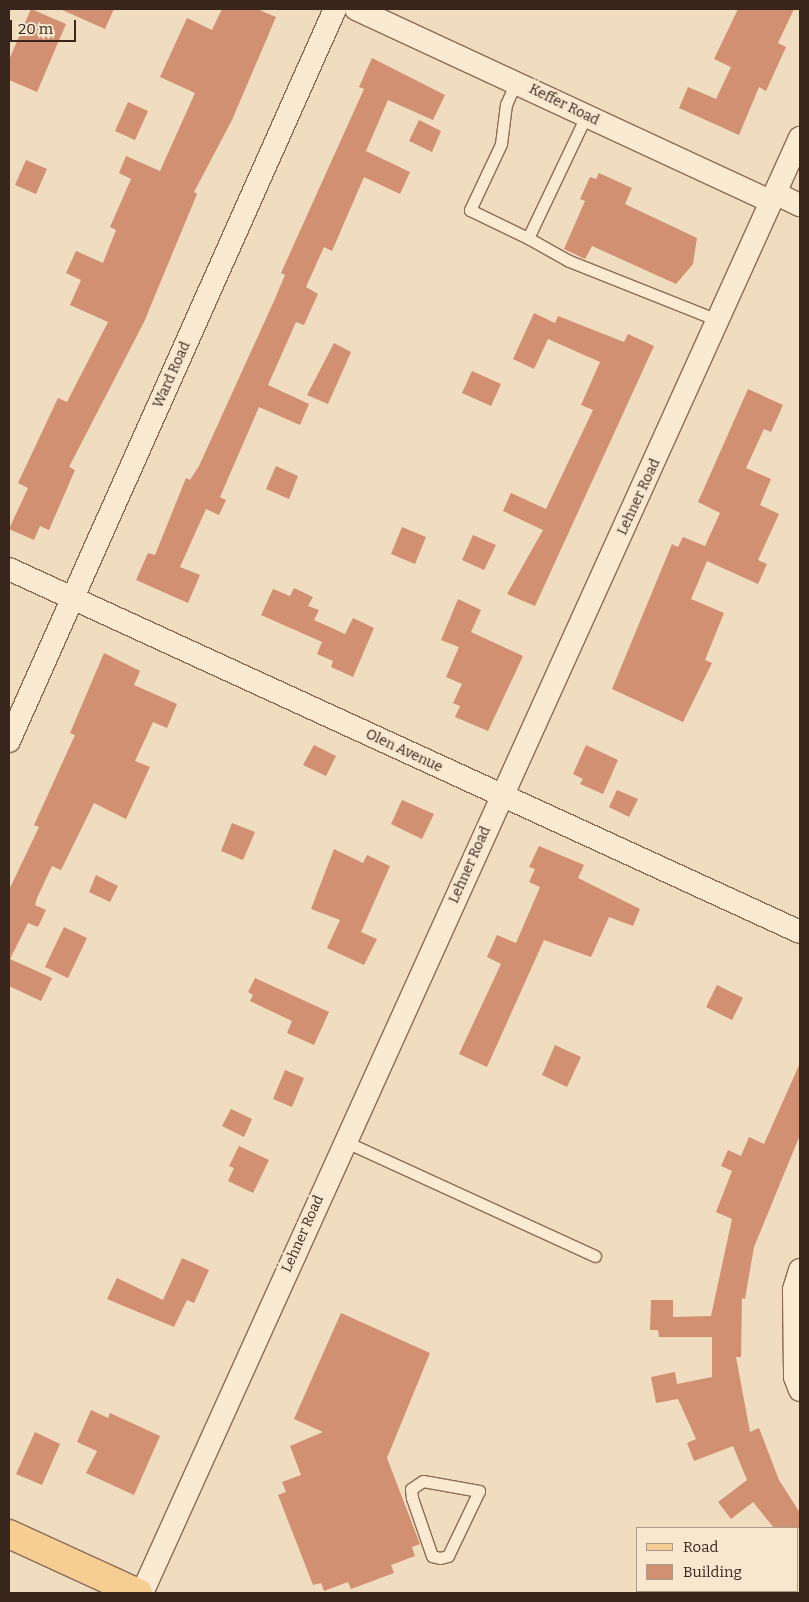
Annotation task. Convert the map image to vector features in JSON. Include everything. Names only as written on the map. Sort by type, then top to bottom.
[{"type":"main road","points":[[9,1534],[140,1593]]},
{"type":"street","name":"Ward Road","points":[[9,741],[335,9]]},
{"type":"street","name":"Keffer Road","points":[[356,9],[586,116],[773,198],[800,205]]},
{"type":"street","name":"Lehner Road","points":[[140,1593],[344,1141],[720,321],[800,138]]},
{"type":"street","name":"Olen Avenue","points":[[9,569],[800,932]]},
{"type":"street","points":[[800,1270],[794,1290],[795,1377],[800,1390]]},
{"type":"lane","points":[[516,82],[506,104],[501,144],[470,210],[528,238],[569,261],[720,321]]},
{"type":"lane","points":[[528,238],[586,116]]},
{"type":"lane","points":[[344,1141],[594,1256]]},
{"type":"lane","points":[[423,1481],[438,1482],[479,1491],[448,1556],[432,1556],[411,1489],[423,1481]]},
{"type":"building","points":[[31,9],[66,24],[37,92],[9,80],[9,60]]},
{"type":"building","points":[[60,9],[114,9],[105,29]]},
{"type":"building","points":[[222,9],[257,9],[276,17],[232,120],[194,192],[197,194],[144,322],[69,467],[75,470],[49,530],[40,526],[34,540],[9,529],[28,488],[18,483],[58,398],[67,402],[108,322],[70,305],[81,280],[66,273],[76,251],[103,263],[116,230],[110,227],[131,179],[119,173],[126,156],[160,171],[195,93],[160,77],[187,18],[212,30]]},
{"type":"building","points":[[738,9],[794,9],[778,43],[786,47],[766,91],[759,87],[739,135],[679,108],[688,87],[716,99],[731,67],[714,59]]},
{"type":"building","points":[[372,58],[445,95],[433,120],[388,100],[366,151],[410,172],[400,194],[364,177],[332,251],[324,247],[306,287],[318,294],[304,325],[296,322],[268,385],[309,404],[300,425],[259,407],[220,497],[226,500],[219,515],[206,509],[180,567],[200,575],[188,603],[136,580],[148,553],[155,555],[186,478],[190,480],[199,466],[274,301],[285,275],[281,273],[364,89],[359,87]]},
{"type":"building","points":[[128,102],[148,111],[135,140],[115,131]]},
{"type":"building","points":[[419,120],[441,131],[432,152],[409,141]]},
{"type":"building","points":[[26,160],[47,169],[36,194],[15,185]]},
{"type":"building","points":[[599,173],[632,188],[625,204],[697,238],[693,264],[676,284],[592,246],[585,259],[564,249],[585,201],[580,199],[590,177],[596,179]]},
{"type":"building","points":[[534,313],[555,323],[558,316],[624,342],[628,334],[654,346],[535,606],[507,594],[543,530],[503,511],[511,493],[546,509],[593,410],[581,405],[600,362],[548,339],[534,369],[513,359]]},
{"type":"building","points":[[334,343],[351,352],[328,404],[307,395]]},
{"type":"building","points":[[472,371],[501,384],[491,406],[462,393]]},
{"type":"building","points":[[748,389],[783,405],[771,432],[764,429],[746,468],[771,479],[760,505],[779,514],[758,560],[767,564],[758,584],[707,561],[691,599],[724,613],[705,660],[712,663],[683,722],[612,689],[672,544],[678,547],[683,537],[705,546],[720,513],[698,502]]},
{"type":"building","points":[[276,466],[298,476],[289,499],[266,489]]},
{"type":"building","points":[[402,527],[426,537],[415,564],[391,554]]},
{"type":"building","points":[[473,535],[496,545],[484,570],[462,560]]},
{"type":"building","points":[[294,588],[313,597],[308,606],[319,610],[314,620],[345,634],[353,618],[374,628],[353,677],[331,667],[333,661],[317,654],[322,642],[261,615],[273,589],[290,596]]},
{"type":"building","points":[[458,599],[481,610],[471,632],[523,656],[488,731],[455,717],[460,706],[453,703],[462,684],[446,677],[459,647],[441,640]]},
{"type":"building","points":[[104,653],[140,671],[134,685],[177,704],[167,728],[153,722],[135,761],[150,767],[126,819],[94,803],[61,870],[52,866],[37,898],[35,905],[46,910],[38,927],[28,923],[10,959],[52,978],[41,1001],[9,986],[9,890],[39,827],[34,825],[75,735],[70,733]]},
{"type":"building","points":[[314,745],[336,756],[326,776],[303,765]]},
{"type":"building","points":[[586,745],[618,760],[603,794],[580,784],[583,779],[573,774]]},
{"type":"building","points":[[617,790],[638,799],[629,817],[609,807]]},
{"type":"building","points":[[402,800],[434,814],[422,839],[391,824]]},
{"type":"building","points":[[232,823],[255,832],[243,860],[221,851]]},
{"type":"building","points":[[539,846],[584,865],[578,878],[640,909],[633,926],[609,917],[591,957],[544,940],[487,1067],[459,1054],[501,964],[487,957],[497,935],[516,943],[540,887],[529,882],[535,869],[529,867]]},
{"type":"building","points":[[334,849],[363,863],[367,855],[390,866],[361,932],[377,939],[364,965],[327,948],[340,920],[311,909]]},
{"type":"building","points":[[96,875],[118,886],[110,902],[89,892]]},
{"type":"building","points":[[64,927],[87,938],[68,978],[45,967]]},
{"type":"building","points":[[255,978],[329,1012],[314,1045],[287,1033],[292,1021],[250,1001],[253,995],[248,992]]},
{"type":"building","points":[[717,985],[743,998],[732,1020],[706,1007]]},
{"type":"building","points":[[555,1045],[581,1057],[567,1087],[542,1075]]},
{"type":"building","points":[[800,1063],[800,1135],[754,1247],[745,1299],[742,1298],[741,1357],[736,1357],[750,1432],[759,1428],[779,1480],[800,1513],[800,1528],[773,1527],[753,1502],[731,1519],[718,1502],[747,1480],[733,1446],[694,1461],[687,1443],[696,1439],[678,1399],[656,1403],[651,1377],[675,1372],[677,1384],[712,1377],[712,1337],[659,1337],[658,1330],[650,1330],[651,1300],[673,1300],[673,1317],[711,1316],[732,1219],[716,1212],[732,1171],[721,1166],[728,1150],[741,1156],[749,1137],[764,1144]]},
{"type":"building","points":[[285,1070],[304,1078],[292,1107],[273,1099]]},
{"type":"building","points":[[231,1109],[252,1119],[244,1137],[222,1126]]},
{"type":"building","points":[[239,1146],[269,1160],[253,1193],[228,1181],[234,1168],[229,1166]]},
{"type":"building","points":[[182,1258],[209,1270],[194,1303],[187,1300],[174,1327],[107,1299],[117,1278],[163,1300]]},
{"type":"building","points":[[341,1313],[430,1353],[387,1458],[420,1544],[412,1547],[415,1556],[391,1565],[394,1573],[351,1589],[348,1582],[324,1591],[321,1583],[313,1585],[278,1495],[286,1492],[282,1482],[301,1475],[290,1446],[323,1432],[294,1419]]},
{"type":"building","points":[[91,1410],[108,1418],[110,1413],[160,1436],[134,1495],[86,1473],[97,1451],[77,1442]]},
{"type":"building","points":[[35,1432],[60,1444],[42,1485],[16,1474]]}]
